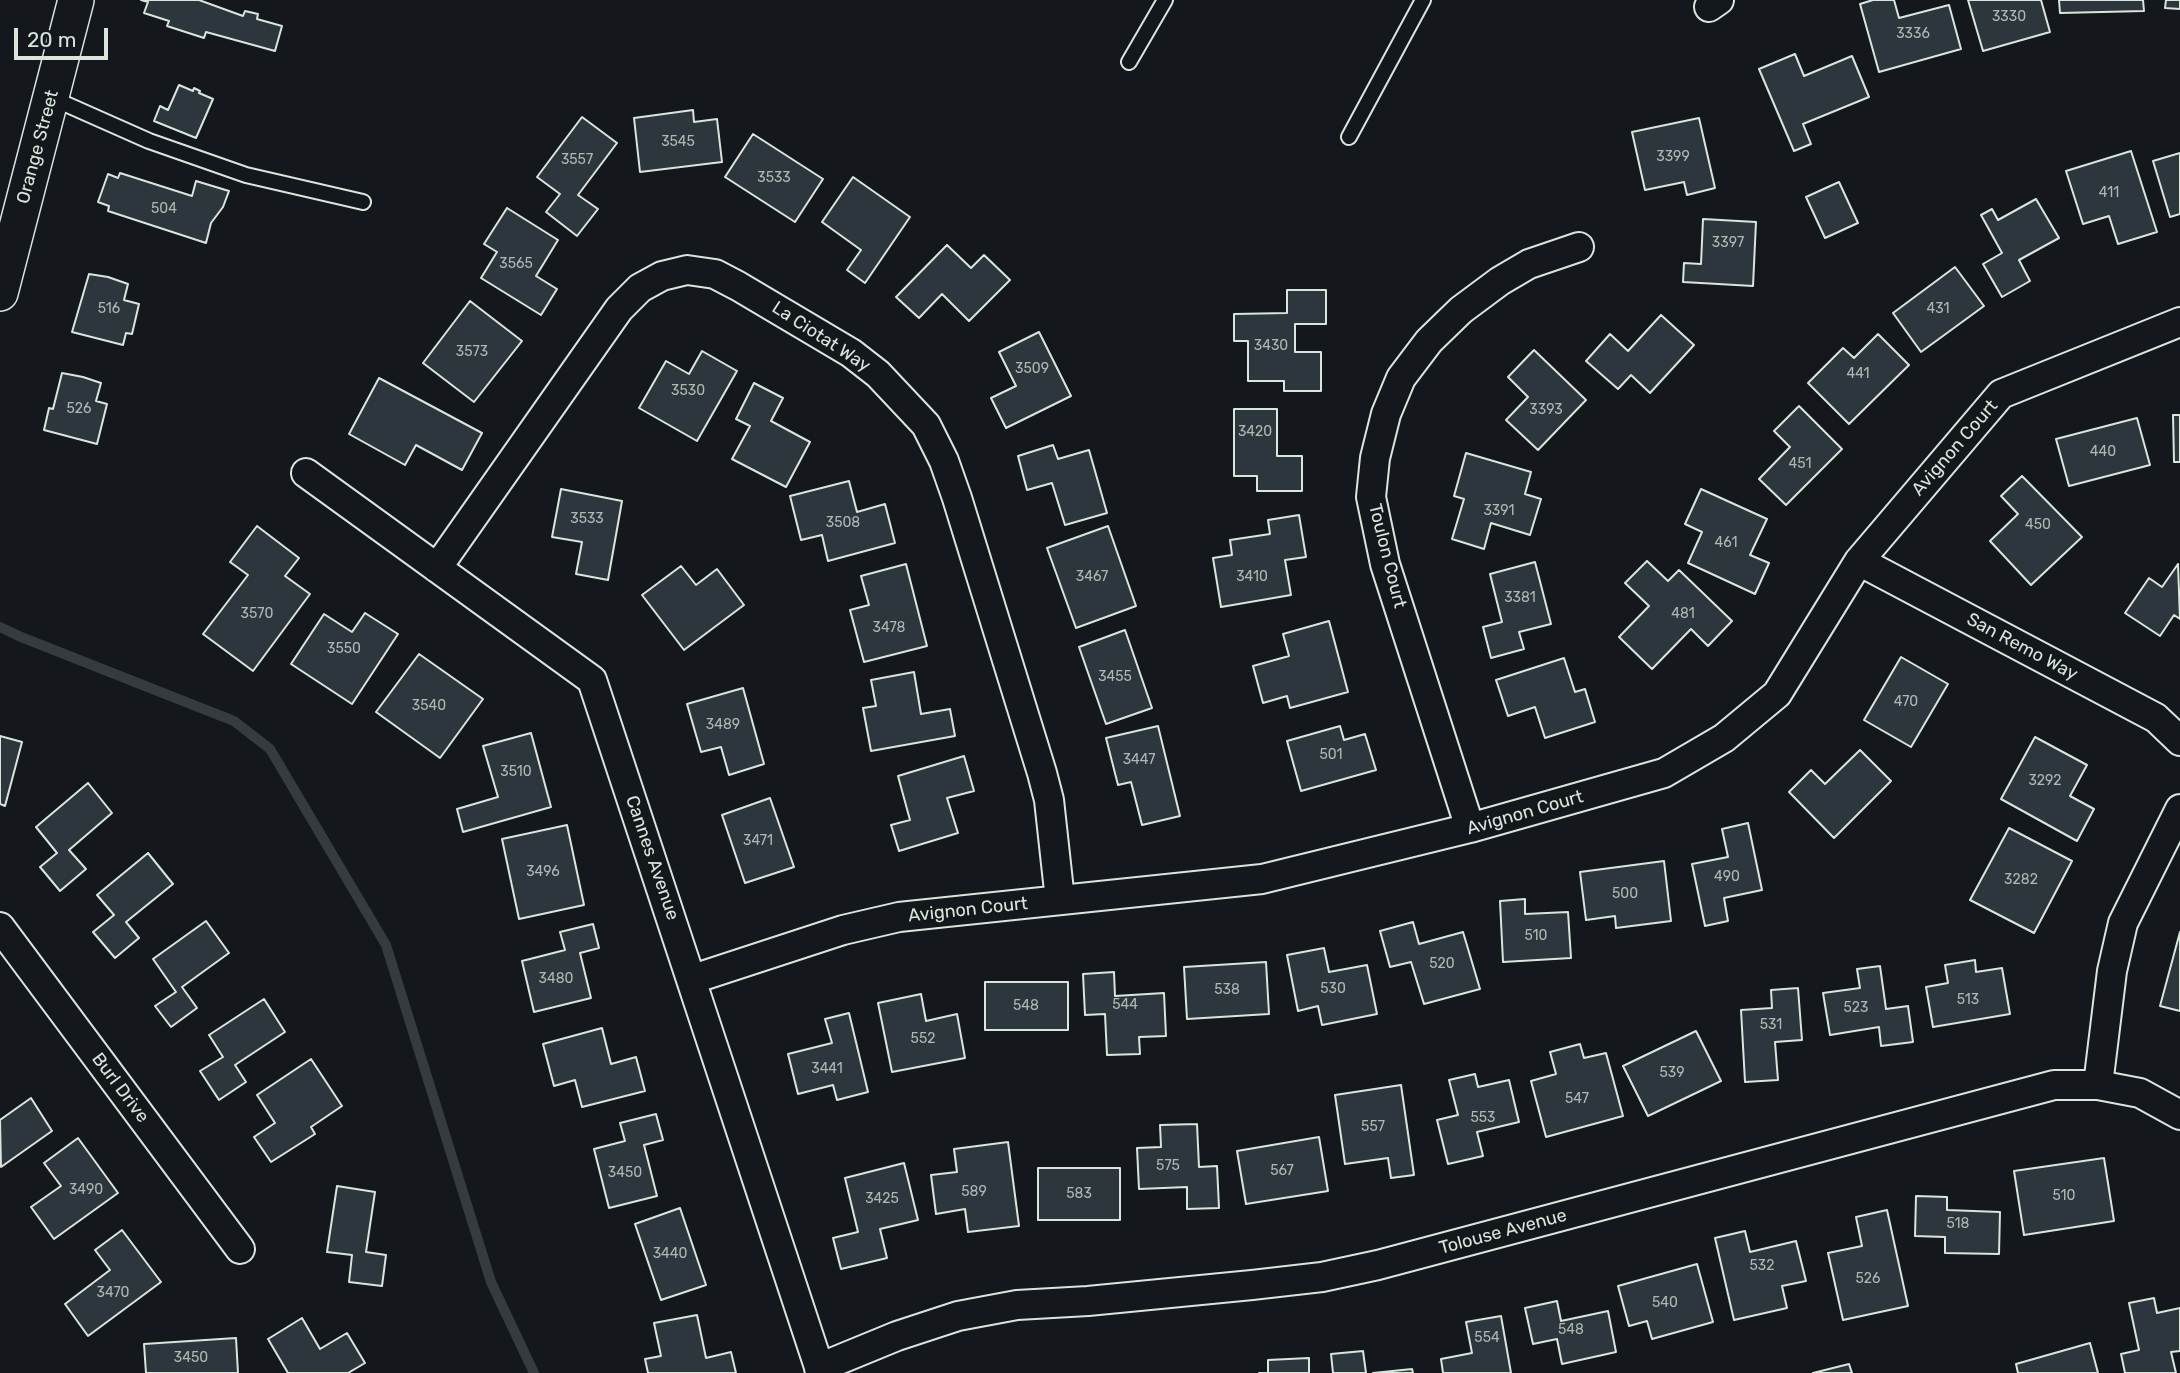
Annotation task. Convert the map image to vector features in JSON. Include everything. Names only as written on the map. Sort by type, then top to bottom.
[{"type":"street","name":"Orange Street","points":[[0,293],[76,0]]},
{"type":"street","name":"Toulon Court","points":[[1470,828],[1385,565],[1371,497],[1375,458],[1386,414],[1401,378],[1429,341],[1461,310],[1500,281],[1529,264],[1579,247]]},
{"type":"street","name":"La Ciotat Way","points":[[437,568],[619,309],[640,288],[662,276],[687,271],[715,274],[738,286],[851,353],[878,374],[926,425],[944,461],[957,498],[1042,773],[1049,800],[1060,900]]},
{"type":"street","name":"Avignon Court","points":[[693,979],[843,930],[900,917],[1262,879],[1470,828],[1664,773],[1724,738],[1777,694],[1859,561],[2001,394],[2180,322]]},
{"type":"street","name":"Cannes Avenue","points":[[306,473],[592,680],[693,979],[820,1371]]},
{"type":"street","name":"San Remo Way","points":[[1859,561],[2156,718],[2180,741]]},
{"type":"street","points":[[2098,1085],[2112,971],[2123,923],[2180,809]]},
{"type":"street","name":"Burl Drive","points":[[0,927],[240,1249]]},
{"type":"street","name":"Tolouse Avenue","points":[[820,1371],[897,1336],[958,1316],[1017,1305],[1102,1300],[1322,1277],[1378,1265],[2054,1085],[2098,1085],[2140,1093],[2180,1115]]},
{"type":"lane","points":[[1129,62],[1165,0]]},
{"type":"lane","points":[[1349,136],[1423,0]]},
{"type":"lane","points":[[51,97],[149,141],[246,175],[363,202]]},
{"type":"building","points":[[141,0],[199,0],[243,16],[245,11],[258,14],[257,19],[282,26],[275,51],[206,32],[204,38],[167,26],[169,21],[144,13],[148,2]]},
{"type":"building","points":[[1873,0],[1894,0],[1899,18],[1949,5],[1961,49],[1879,72],[1860,4]]},
{"type":"building","points":[[1968,0],[2041,0],[2050,32],[1983,51]]},
{"type":"building","points":[[2059,0],[2143,0],[2144,11],[2060,13]]},
{"type":"building","points":[[2166,0],[2180,0],[2180,9],[2165,8]]},
{"type":"building","points":[[1795,54],[1804,76],[1852,56],[1869,97],[1803,124],[1811,144],[1794,151],[1759,69]]},
{"type":"building","points":[[179,85],[193,91],[194,88],[213,99],[196,138],[154,121],[160,106],[168,110]]},
{"type":"building","points":[[693,110],[694,122],[717,119],[722,162],[640,172],[634,118]]},
{"type":"building","points":[[582,117],[617,143],[578,195],[598,209],[577,236],[546,212],[560,194],[537,177]]},
{"type":"building","points":[[1699,118],[1715,188],[1687,195],[1684,182],[1645,190],[1632,132]]},
{"type":"building","points":[[753,134],[823,179],[795,222],[725,177]]},
{"type":"building","points":[[2131,151],[2157,232],[2118,244],[2109,216],[2083,224],[2066,171]]},
{"type":"building","points":[[2180,153],[2180,214],[2170,217],[2153,161]]},
{"type":"building","points":[[120,173],[192,196],[196,181],[229,191],[223,207],[211,223],[206,243],[108,211],[109,206],[98,202],[108,174],[118,178]]},
{"type":"building","points":[[853,177],[910,217],[865,283],[847,270],[861,250],[822,222]]},
{"type":"building","points":[[1839,182],[1858,223],[1825,238],[1806,197]]},
{"type":"building","points":[[2036,199],[2059,238],[2019,260],[2030,281],[2002,297],[1983,264],[2002,253],[1981,215],[1992,209],[1998,220]]},
{"type":"building","points":[[507,208],[558,240],[536,276],[557,289],[541,315],[481,278],[497,252],[484,244]]},
{"type":"building","points":[[1703,219],[1756,222],[1753,286],[1683,282],[1684,263],[1701,264]]},
{"type":"building","points":[[947,245],[971,268],[984,255],[1010,280],[969,321],[942,294],[919,318],[896,297]]},
{"type":"building","points":[[1955,267],[1984,306],[1921,352],[1893,313]]},
{"type":"building","points":[[89,274],[128,284],[124,300],[139,304],[132,334],[126,333],[123,345],[72,332]]},
{"type":"building","points":[[1287,290],[1326,290],[1326,324],[1295,324],[1295,352],[1321,352],[1321,391],[1284,391],[1284,381],[1248,381],[1248,341],[1234,341],[1234,314],[1287,313]]},
{"type":"building","points":[[470,301],[522,341],[474,402],[423,363]]},
{"type":"building","points":[[1661,315],[1694,345],[1650,393],[1631,375],[1618,389],[1586,361],[1610,334],[1628,351]]},
{"type":"building","points":[[1039,332],[1071,396],[1006,428],[991,398],[1016,386],[999,352]]},
{"type":"building","points":[[1878,334],[1909,365],[1849,424],[1808,383],[1843,348],[1854,358]]},
{"type":"building","points":[[1534,350],[1586,400],[1538,450],[1506,420],[1528,397],[1508,377]]},
{"type":"building","points":[[702,351],[737,371],[697,441],[639,408],[666,361],[689,374]]},
{"type":"building","points":[[62,373],[101,383],[96,401],[107,404],[97,444],[44,430],[49,408],[53,409]]},
{"type":"building","points":[[379,378],[482,433],[462,470],[416,445],[405,465],[349,434]]},
{"type":"building","points":[[754,383],[783,398],[771,421],[810,442],[786,487],[732,459],[750,426],[736,419]]},
{"type":"building","points":[[1799,406],[1842,449],[1786,505],[1759,479],[1790,447],[1774,431]]},
{"type":"building","points":[[1234,409],[1277,409],[1277,456],[1302,456],[1302,491],[1257,491],[1257,476],[1234,476]]},
{"type":"building","points":[[2173,415],[2180,415],[2180,462],[2174,462]]},
{"type":"building","points":[[2137,418],[2150,465],[2069,486],[2056,439]]},
{"type":"building","points":[[1053,445],[1058,459],[1089,450],[1107,513],[1065,525],[1052,483],[1027,490],[1018,456]]},
{"type":"building","points":[[1466,453],[1531,472],[1525,494],[1541,499],[1530,535],[1491,523],[1484,549],[1452,539],[1464,499],[1454,496]]},
{"type":"building","points":[[2022,476],[2082,537],[2031,585],[1990,541],[2018,514],[2001,496]]},
{"type":"building","points":[[849,481],[857,512],[885,504],[895,543],[828,561],[822,535],[801,540],[790,496]]},
{"type":"building","points":[[561,489],[622,501],[608,580],[576,574],[582,542],[552,537]]},
{"type":"building","points":[[1701,489],[1767,519],[1750,555],[1769,563],[1755,594],[1688,563],[1702,532],[1685,524]]},
{"type":"building","points":[[1299,515],[1306,557],[1285,560],[1291,595],[1221,607],[1213,558],[1232,555],[1230,540],[1270,534],[1268,520]]},
{"type":"building","points":[[257,526],[299,558],[285,576],[310,594],[253,671],[203,634],[248,575],[230,562]]},
{"type":"building","points":[[1108,526],[1136,606],[1076,628],[1047,548]]},
{"type":"building","points":[[1647,561],[1668,581],[1679,570],[1732,621],[1708,646],[1691,629],[1652,669],[1619,637],[1649,606],[1625,583]]},
{"type":"building","points":[[1535,562],[1551,624],[1519,632],[1524,649],[1491,658],[1483,627],[1502,622],[1490,574]]},
{"type":"building","points":[[906,564],[927,646],[864,662],[850,610],[869,605],[861,576]]},
{"type":"building","points":[[2178,564],[2180,619],[2174,615],[2160,636],[2125,613],[2149,578],[2162,587]]},
{"type":"building","points":[[681,566],[696,585],[717,569],[744,605],[684,650],[642,595]]},
{"type":"building","points":[[365,613],[398,634],[352,704],[291,664],[324,614],[352,632]]},
{"type":"building","points":[[1329,621],[1348,692],[1290,708],[1287,696],[1263,703],[1253,666],[1289,656],[1283,634]]},
{"type":"building","points":[[1125,630],[1152,708],[1106,724],[1079,647]]},
{"type":"building","points":[[419,654],[483,699],[440,758],[376,712]]},
{"type":"building","points":[[1901,657],[1948,684],[1911,747],[1864,720]]},
{"type":"building","points":[[1564,658],[1575,692],[1585,689],[1595,722],[1545,738],[1535,707],[1508,716],[1496,680]]},
{"type":"building","points":[[914,672],[921,714],[950,709],[955,736],[871,751],[863,708],[876,706],[871,680]]},
{"type":"building","points":[[743,688],[764,764],[729,775],[721,747],[701,752],[687,704]]},
{"type":"building","points":[[1158,726],[1180,816],[1142,825],[1131,782],[1118,785],[1106,738]]},
{"type":"building","points":[[1340,726],[1344,740],[1365,734],[1376,770],[1301,791],[1287,741]]},
{"type":"building","points":[[531,733],[551,807],[463,832],[457,809],[498,797],[483,746]]},
{"type":"building","points":[[0,736],[22,742],[5,806],[0,804]]},
{"type":"building","points":[[2035,737],[2087,765],[2070,796],[2094,809],[2077,841],[2001,799]]},
{"type":"building","points":[[1860,750],[1891,781],[1834,838],[1789,792],[1811,770],[1825,784]]},
{"type":"building","points":[[964,756],[974,791],[947,798],[958,833],[899,851],[891,825],[910,820],[898,776]]},
{"type":"building","points":[[88,783],[112,813],[69,850],[86,869],[60,891],[40,867],[57,853],[36,827]]},
{"type":"building","points":[[770,798],[794,867],[745,883],[722,815]]},
{"type":"building","points":[[1748,823],[1762,890],[1724,898],[1728,921],[1705,926],[1692,864],[1728,857],[1722,829]]},
{"type":"building","points":[[567,825],[584,905],[519,919],[502,839]]},
{"type":"building","points":[[2009,828],[2072,861],[2034,933],[1970,900]]},
{"type":"building","points":[[148,853],[173,884],[126,922],[139,938],[115,958],[93,932],[114,915],[97,895]]},
{"type":"building","points":[[1664,861],[1671,921],[1616,928],[1615,916],[1586,920],[1580,872]]},
{"type":"building","points":[[1525,899],[1525,914],[1568,912],[1571,958],[1503,962],[1500,901]]},
{"type":"building","points":[[206,921],[229,953],[182,987],[197,1008],[171,1027],[155,1006],[176,992],[153,959]]},
{"type":"building","points":[[1413,922],[1419,944],[1463,932],[1480,989],[1424,1004],[1411,962],[1390,967],[1380,931]]},
{"type":"building","points":[[593,924],[599,948],[580,953],[591,998],[534,1012],[522,961],[565,950],[560,932]]},
{"type":"building","points":[[2180,932],[2180,1011],[2160,1006]]},
{"type":"building","points":[[1324,948],[1329,972],[1367,965],[1377,1014],[1322,1025],[1318,1006],[1298,1011],[1287,955]]},
{"type":"building","points":[[1975,960],[1976,972],[2002,968],[2010,1014],[1933,1027],[1926,987],[1948,983],[1945,965]]},
{"type":"building","points":[[1266,962],[1269,1014],[1187,1019],[1184,967]]},
{"type":"building","points":[[1880,966],[1886,1009],[1908,1006],[1913,1042],[1881,1046],[1879,1027],[1830,1035],[1823,993],[1860,988],[1857,969]]},
{"type":"building","points":[[1114,972],[1115,996],[1164,993],[1166,1036],[1139,1037],[1140,1054],[1107,1055],[1105,1014],[1085,1015],[1083,974]]},
{"type":"building","points":[[985,982],[1068,982],[1068,1030],[985,1030]]},
{"type":"building","points":[[1798,988],[1802,1040],[1775,1042],[1778,1080],[1745,1082],[1741,1010],[1772,1008],[1771,990]]},
{"type":"building","points":[[921,994],[926,1021],[957,1014],[965,1058],[892,1072],[878,1003]]},
{"type":"building","points":[[264,999],[285,1032],[235,1065],[246,1082],[219,1100],[200,1071],[223,1057],[209,1035]]},
{"type":"building","points":[[849,1013],[868,1092],[837,1100],[833,1085],[798,1094],[788,1054],[832,1043],[825,1019]]},
{"type":"building","points":[[602,1028],[611,1064],[636,1057],[645,1091],[582,1107],[575,1080],[554,1086],[543,1044]]},
{"type":"building","points":[[1696,1031],[1721,1081],[1648,1116],[1623,1066]]},
{"type":"building","points":[[1580,1044],[1584,1058],[1606,1053],[1623,1116],[1546,1137],[1531,1081],[1556,1074],[1550,1052]]},
{"type":"building","points":[[311,1059],[342,1106],[311,1127],[315,1134],[271,1162],[254,1137],[275,1123],[257,1095]]},
{"type":"building","points":[[1475,1074],[1478,1087],[1509,1080],[1519,1122],[1477,1132],[1483,1156],[1448,1164],[1437,1120],[1458,1115],[1449,1080]]},
{"type":"building","points":[[1401,1085],[1414,1175],[1391,1178],[1388,1158],[1345,1164],[1335,1095]]},
{"type":"building","points":[[31,1098],[52,1131],[1,1167],[0,1120]]},
{"type":"building","points":[[656,1114],[663,1140],[644,1145],[657,1196],[609,1208],[594,1149],[625,1141],[620,1123]]},
{"type":"building","points":[[1197,1124],[1199,1167],[1217,1166],[1219,1208],[1187,1209],[1187,1187],[1139,1189],[1137,1148],[1161,1147],[1160,1125]]},
{"type":"building","points":[[1319,1137],[1328,1191],[1246,1204],[1237,1151]]},
{"type":"building","points":[[78,1138],[118,1193],[54,1239],[31,1207],[61,1186],[44,1163]]},
{"type":"building","points":[[1008,1142],[1019,1226],[968,1232],[965,1209],[936,1214],[931,1175],[957,1172],[954,1149]]},
{"type":"building","points":[[2104,1158],[2114,1221],[2024,1235],[2014,1171]]},
{"type":"building","points":[[904,1163],[918,1220],[880,1229],[887,1258],[841,1269],[833,1238],[858,1232],[845,1178]]},
{"type":"building","points":[[1038,1168],[1120,1168],[1120,1220],[1038,1220]]},
{"type":"building","points":[[337,1186],[375,1192],[366,1252],[386,1255],[382,1286],[349,1282],[352,1255],[327,1252]]},
{"type":"building","points":[[1916,1196],[1947,1197],[1947,1210],[2000,1212],[1999,1254],[1945,1253],[1945,1237],[1915,1236]]},
{"type":"building","points":[[680,1208],[706,1285],[661,1300],[635,1224]]},
{"type":"building","points":[[1887,1210],[1908,1306],[1843,1320],[1828,1253],[1862,1246],[1856,1217]]},
{"type":"building","points":[[122,1230],[161,1282],[88,1336],[65,1304],[110,1270],[95,1250]]},
{"type":"building","points":[[1745,1231],[1750,1252],[1796,1241],[1806,1281],[1782,1286],[1787,1308],[1734,1320],[1715,1238]]},
{"type":"building","points":[[1697,1264],[1713,1322],[1652,1339],[1647,1321],[1629,1326],[1618,1286]]},
{"type":"building","points":[[2154,1298],[2157,1313],[2180,1308],[2180,1351],[2171,1352],[2176,1373],[2125,1373],[2121,1354],[2139,1350],[2129,1303]]},
{"type":"building","points":[[1557,1301],[1561,1321],[1608,1311],[1616,1352],[1562,1364],[1557,1339],[1533,1344],[1525,1308]]},
{"type":"building","points":[[697,1315],[706,1358],[731,1352],[736,1373],[648,1373],[645,1359],[661,1356],[654,1323]]},
{"type":"building","points":[[1501,1316],[1511,1373],[1443,1373],[1441,1359],[1472,1353],[1466,1322]]},
{"type":"building","points":[[302,1318],[320,1349],[347,1333],[365,1363],[348,1373],[288,1373],[268,1339]]},
{"type":"building","points":[[236,1338],[238,1373],[146,1373],[144,1344]]},
{"type":"building","points":[[2090,1343],[2098,1373],[2018,1373],[2016,1364]]},
{"type":"building","points":[[1363,1351],[1366,1373],[1333,1373],[1331,1354]]},
{"type":"building","points":[[1309,1358],[1309,1373],[1268,1373],[1268,1360]]},
{"type":"building","points":[[1849,1364],[1852,1373],[1813,1373]]},
{"type":"building","points":[[1412,1369],[1413,1373],[1373,1373]]},
{"type":"waterway","points":[[0,627],[234,721],[270,749],[386,945],[491,1282],[534,1373]]}]
